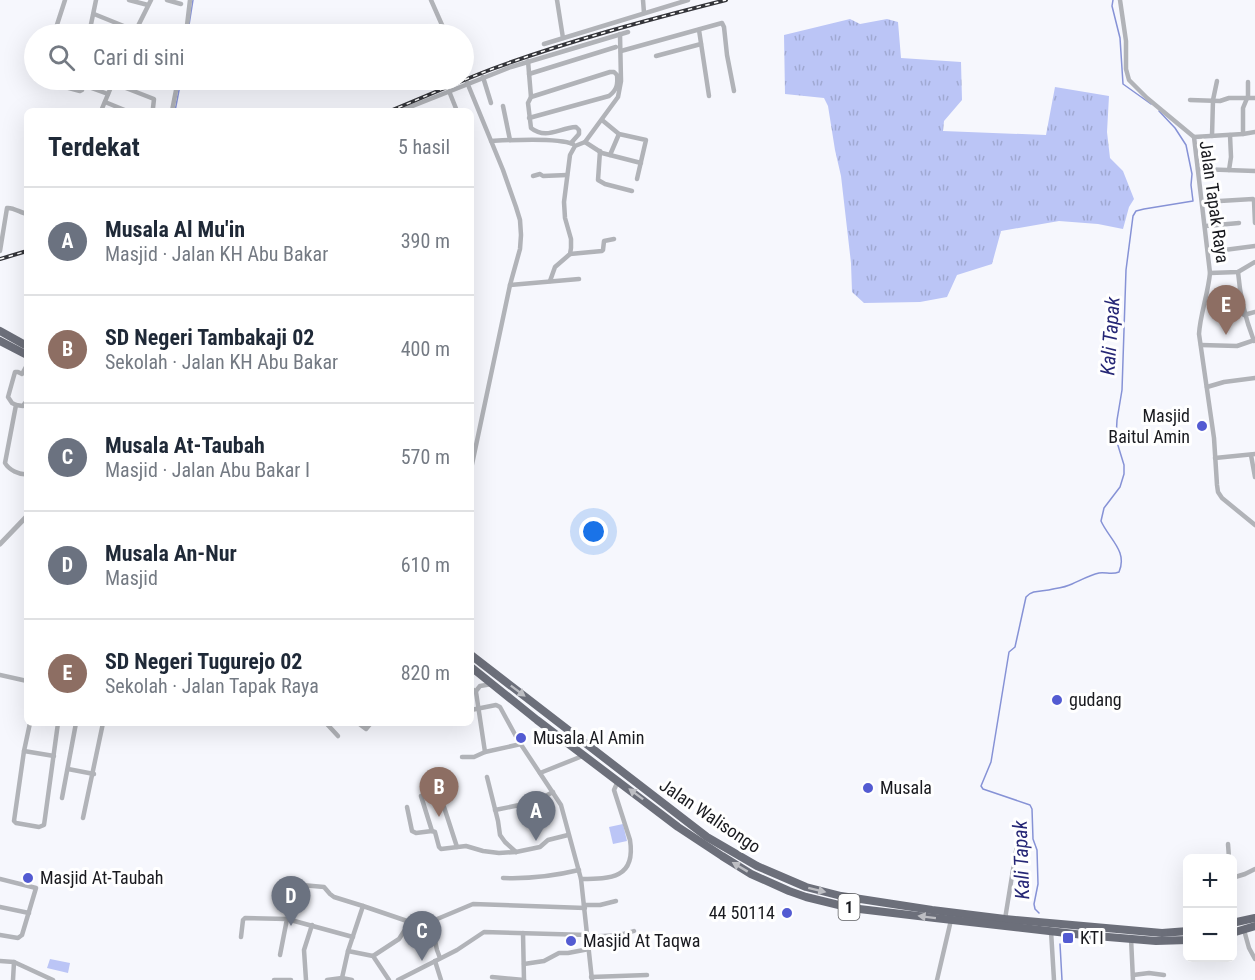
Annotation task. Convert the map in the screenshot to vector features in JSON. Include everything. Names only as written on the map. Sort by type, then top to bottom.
[{"type":"highway","points":[[0,332],[24,344]]},
{"type":"highway","points":[[0,341],[24,353]]},
{"type":"highway","name":"Jalan Walisongo","points":[[474,657],[707,837],[757,866],[806,887],[841,896],[1005,919],[1162,933],[1183,931]]},
{"type":"highway","name":"Jalan Walisongo","points":[[474,670],[678,826],[751,874],[789,891],[851,908],[1051,932],[1156,941],[1183,940]]},
{"type":"highway","points":[[1237,922],[1255,918]]},
{"type":"highway","points":[[1237,932],[1255,926]]},
{"type":"street","points":[[57,24],[65,0]]},
{"type":"street","points":[[92,24],[96,0]]},
{"type":"street","points":[[129,0],[149,3],[139,24]]},
{"type":"street","points":[[167,0],[181,4]]},
{"type":"street","points":[[187,24],[190,0]]},
{"type":"street","points":[[431,0],[442,24]]},
{"type":"street","points":[[557,0],[564,38]]},
{"type":"street","points":[[643,0],[644,13]]},
{"type":"street","points":[[544,44],[688,0]]},
{"type":"street","name":"Jalan Tapak Raya","points":[[1120,0],[1129,80],[1194,137],[1210,273],[1199,334],[1214,438],[1218,492],[1222,498],[1255,525]]},
{"type":"street","points":[[94,14],[119,24]]},
{"type":"street","points":[[621,51],[719,23],[723,25],[734,91]]},
{"type":"street","points":[[699,30],[709,96]]},
{"type":"street","points":[[474,81],[628,32]]},
{"type":"street","points":[[491,141],[563,141],[573,145],[585,142],[618,97],[620,34]]},
{"type":"street","points":[[656,56],[701,44]]},
{"type":"street","points":[[529,74],[616,47]]},
{"type":"street","points":[[528,62],[531,97],[528,102],[531,128],[543,134],[576,128],[579,130],[570,155],[564,202],[571,239],[570,254]]},
{"type":"street","points":[[529,118],[609,96],[616,90],[617,75],[610,72],[531,97]]},
{"type":"street","points":[[483,77],[491,103]]},
{"type":"street","points":[[1212,136],[1213,100],[1217,81]]},
{"type":"street","points":[[1242,134],[1243,108],[1248,96],[1248,82]]},
{"type":"street","points":[[99,90],[108,94]]},
{"type":"street","points":[[102,108],[110,90]]},
{"type":"street","points":[[134,90],[154,99],[153,108]]},
{"type":"street","points":[[173,108],[176,90]]},
{"type":"street","points":[[470,90],[520,220],[521,235],[520,249],[510,285],[474,455]]},
{"type":"street","points":[[407,108],[449,91],[456,108]]},
{"type":"street","points":[[1191,100],[1255,98]]},
{"type":"street","points":[[105,102],[120,108]]},
{"type":"street","points":[[503,106],[510,140]]},
{"type":"street","points":[[602,120],[619,134],[645,139],[637,179]]},
{"type":"street","points":[[1194,137],[1255,132]]},
{"type":"street","points":[[610,155],[619,134]]},
{"type":"street","points":[[1229,170],[1230,135]]},
{"type":"street","points":[[585,142],[610,155],[641,163]]},
{"type":"street","points":[[600,151],[598,180],[632,191]]},
{"type":"street","points":[[1198,169],[1255,171]]},
{"type":"street","points":[[533,176],[567,175]]},
{"type":"street","points":[[1203,202],[1252,199],[1255,223]]},
{"type":"street","points":[[0,251],[7,208],[13,208],[24,214]]},
{"type":"street","points":[[1206,226],[1239,223]]},
{"type":"street","points":[[550,281],[555,267],[570,254],[602,252],[604,241],[614,239]]},
{"type":"street","points":[[1209,252],[1255,246]]},
{"type":"street","points":[[1210,273],[1238,272],[1255,262]]},
{"type":"street","points":[[1201,345],[1237,346],[1254,340],[1244,315],[1238,272]]},
{"type":"street","points":[[510,285],[579,279]]},
{"type":"street","points":[[1244,315],[1255,312]]},
{"type":"street","points":[[24,370],[22,374],[15,372],[8,397],[12,403],[24,405]]},
{"type":"street","points":[[1207,387],[1255,378]]},
{"type":"street","points":[[16,405],[5,464],[24,475]]},
{"type":"street","points":[[1215,458],[1253,454],[1255,477]]},
{"type":"street","points":[[0,544],[24,519]]},
{"type":"street","points":[[0,675],[24,680]]},
{"type":"street","points":[[474,689],[492,684]]},
{"type":"street","points":[[474,694],[485,752]]},
{"type":"street","points":[[474,710],[496,705],[500,707],[561,805],[581,879],[592,979],[647,975]]},
{"type":"street","points":[[29,726],[14,821],[39,827],[44,825],[58,726]]},
{"type":"street","points":[[62,798],[75,726]]},
{"type":"street","points":[[83,818],[103,726]]},
{"type":"street","points":[[330,726],[338,736]]},
{"type":"street","points":[[462,757],[474,757],[485,752],[521,744]]},
{"type":"street","points":[[24,751],[54,756]]},
{"type":"street","points":[[540,773],[585,755]]},
{"type":"street","points":[[68,769],[93,774]]},
{"type":"street","points":[[487,777],[500,835],[505,843],[516,852]]},
{"type":"street","points":[[581,879],[616,876],[624,871],[630,861],[630,840],[614,790],[618,781]]},
{"type":"street","points":[[495,810],[534,802],[553,792]]},
{"type":"street","points":[[421,796],[432,831],[435,832],[441,849],[466,846],[499,853],[516,852],[540,847],[548,840],[568,835]]},
{"type":"street","points":[[407,807],[412,831],[432,831]]},
{"type":"street","points":[[444,807],[457,847]]},
{"type":"street","points":[[1005,919],[1018,839]]},
{"type":"street","points":[[1228,844],[1229,854]]},
{"type":"street","points":[[1237,876],[1255,869]]},
{"type":"street","points":[[503,878],[524,879],[579,870]]},
{"type":"street","points":[[0,879],[36,888],[20,938],[0,935]]},
{"type":"street","points":[[280,884],[324,887],[334,897],[410,921],[432,922],[474,904],[584,907],[615,901]]},
{"type":"street","points":[[342,978],[348,951],[363,906]]},
{"type":"street","points":[[0,907],[29,913]]},
{"type":"street","points":[[241,937],[245,918],[287,919],[353,937]]},
{"type":"street","points":[[280,955],[287,919]]},
{"type":"street","points":[[937,980],[951,920]]},
{"type":"street","points":[[348,951],[374,956],[399,939],[410,921]]},
{"type":"street","points":[[432,922],[437,950],[441,958]]},
{"type":"street","points":[[306,980],[304,950],[312,925]]},
{"type":"street","points":[[1244,930],[1255,959]]},
{"type":"street","points":[[398,980],[457,950],[483,932],[612,937],[634,931]]},
{"type":"street","points":[[1051,932],[1054,980]]},
{"type":"street","points":[[492,977],[524,980],[524,933]]},
{"type":"street","points":[[1131,938],[1133,977],[1149,973],[1164,975]]},
{"type":"street","points":[[524,964],[544,961],[559,953],[589,949]]},
{"type":"street","points":[[374,956],[389,980]]},
{"type":"street","points":[[0,961],[15,962],[53,980]]},
{"type":"street","points":[[435,961],[441,980]]},
{"type":"street","points":[[13,980],[15,962]]},
{"type":"street","points":[[37,980],[38,972]]},
{"type":"street","points":[[327,980],[342,978],[352,980]]},
{"type":"street","points":[[274,980],[290,980]]},
{"type":"green space","points":[[850,19],[860,24],[887,19],[898,22],[901,58],[961,62],[962,100],[944,121],[943,131],[1046,135],[1055,87],[1109,96],[1107,132],[1110,158],[1123,171],[1134,199],[1129,207],[1123,229],[1098,224],[1059,221],[1001,231],[992,264],[957,275],[947,297],[920,302],[864,303],[852,292],[841,176],[828,106],[824,98],[785,94],[784,35]]},
{"type":"green space","points":[[623,824],[627,841],[613,844],[609,827]]},
{"type":"green space","points":[[50,959],[70,963],[68,973],[47,968]]},
{"type":"waterway","points":[[189,24],[193,0]]},
{"type":"waterway","name":"Kali Tapak","points":[[1113,0],[1112,6],[1120,38],[1123,84],[1151,104]]},
{"type":"waterway","points":[[176,108],[179,90]]},
{"type":"waterway","name":"Kali Tapak","points":[[1039,913],[1034,904],[1038,884],[1032,809],[1030,805],[983,789],[981,786],[991,762],[1009,652],[1015,647],[1026,597],[1035,592],[1067,586],[1096,574],[1119,572],[1121,565],[1119,551],[1101,521],[1104,508],[1120,487],[1124,474],[1124,465],[1116,439],[1122,390],[1126,270],[1133,216],[1136,211],[1193,201],[1192,174],[1186,145],[1175,128],[1159,111]]},
{"type":"waterway","name":"Kali Tapak","points":[[1060,944],[1062,980]]},
{"type":"railway","points":[[474,76],[579,40],[726,0]]},
{"type":"railway","points":[[397,108],[441,90]]},
{"type":"railway","points":[[0,259],[24,252]]},
{"type":"place","name":"SD Negeri Tugurejo 02","points":[[1226,335]]},
{"type":"place","name":"Masjid Baitul Amin","points":[[1202,426]]},
{"type":"place","name":"gudang","points":[[1057,700]]},
{"type":"place","name":"Musala Al Amin","points":[[521,738]]},
{"type":"place","name":"Musala","points":[[868,788]]},
{"type":"place","name":"SD Negeri Tambakaji 02","points":[[439,817]]},
{"type":"place","name":"Musala Al Mu'in","points":[[536,841]]},
{"type":"place","name":"Masjid At-Taubah","points":[[28,878]]},
{"type":"place","name":"44 50114","points":[[787,913]]},
{"type":"place","name":"Musala An-Nur","points":[[291,926]]},
{"type":"place","name":"KTI","points":[[1068,938]]},
{"type":"place","name":"Masjid At Taqwa","points":[[571,941]]},
{"type":"place","name":"Musala At-Taubah","points":[[422,961]]}]
